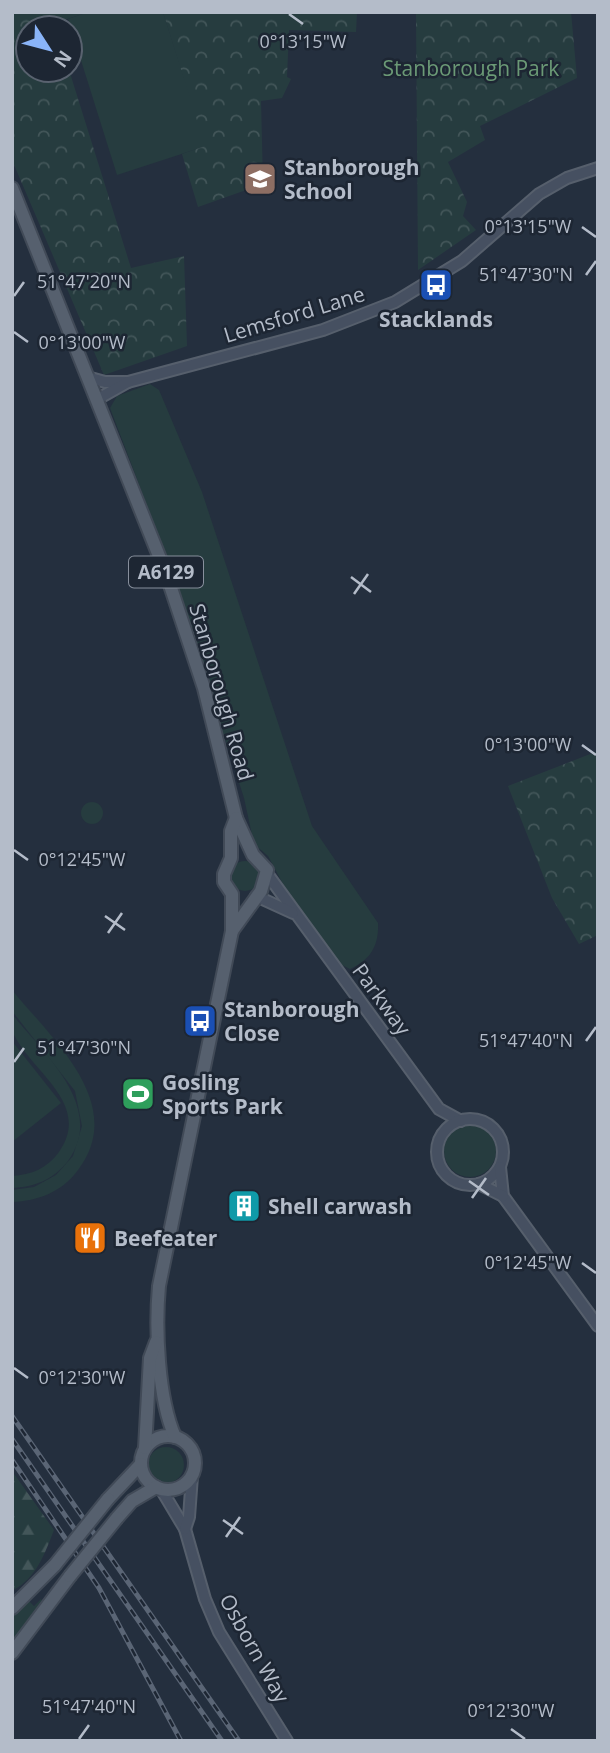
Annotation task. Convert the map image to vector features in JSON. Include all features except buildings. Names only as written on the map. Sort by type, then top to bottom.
[{"type":"main road","name":"Stanborough Road","points":[[12,188],[167,576],[204,688],[236,818],[253,855],[264,864],[268,875],[232,931]]},
{"type":"main road","name":"Stanborough Road","points":[[145,1448],[149,1358],[156,1342],[161,1275],[232,931],[232,894],[224,882],[224,874],[231,858],[231,831],[236,818]]},
{"type":"main road","points":[[231,858],[253,855]]},
{"type":"main road","points":[[232,894],[256,896]]},
{"type":"main road","name":"Stanborough Road","points":[[156,1342],[161,1358],[168,1421],[175,1437]]},
{"type":"main road","points":[[12,1608],[55,1565],[108,1499],[141,1464],[145,1448],[159,1437],[183,1440],[193,1452],[195,1468],[192,1476],[181,1487],[158,1488],[132,1501],[70,1576],[12,1653]]},
{"type":"main road","points":[[141,1464],[145,1477],[158,1488]]},
{"type":"street","name":"Lemsford Lane","points":[[96,400],[128,382],[323,330],[395,302],[462,261],[545,190],[568,178],[598,168]]},
{"type":"street","name":"Lemsford Lane","points":[[87,377],[105,382],[128,382]]},
{"type":"street","name":"Parkway","points":[[268,875],[293,913],[439,1110],[461,1121]]},
{"type":"street","name":"Parkway","points":[[256,896],[293,913]]},
{"type":"street","name":"Parkway","points":[[439,1110],[442,1136]]},
{"type":"street","points":[[500,1167],[491,1178],[479,1184],[463,1184],[445,1174],[437,1154],[442,1136],[461,1121],[481,1121],[496,1131],[503,1146],[500,1167],[503,1196]]},
{"type":"street","points":[[479,1184],[503,1196],[598,1326]]},
{"type":"street","name":"Osborn Way","points":[[185,1529],[190,1517],[192,1476]]},
{"type":"street","name":"Osborn Way","points":[[158,1488],[185,1529],[205,1599],[219,1632],[287,1741]]},
{"type":"green space","points":[[12,12],[88,12],[14,14],[14,84],[73,84],[131,268],[184,256],[187,346],[104,375],[12,160]]},
{"type":"green space","points":[[163,12],[206,146],[117,175],[84,70],[82,14]]},
{"type":"green space","points":[[163,12],[357,12],[356,32],[289,30],[287,77],[291,79],[282,98],[261,101],[263,184],[198,207],[182,154],[205,146]]},
{"type":"green space","name":"Stanborough Park","points":[[416,12],[571,12],[577,78],[480,126],[485,140],[448,162],[467,202],[463,216],[476,230],[418,270]]},
{"type":"green space","points":[[150,384],[159,390],[202,492],[312,826],[378,923],[377,938],[372,951],[350,969],[338,963],[291,899],[268,856],[254,844],[244,798],[164,550],[110,408],[117,396]]},
{"type":"green space","points":[[598,751],[598,935],[579,944],[552,898],[508,786]]},
{"type":"green space","points":[[92,802],[100,805],[103,813],[100,821],[92,824],[84,821],[81,813],[84,805]]},
{"type":"green space","points":[[245,861],[255,866],[260,876],[255,886],[245,891],[235,886],[230,876],[235,866]]},
{"type":"green space","points":[[12,990],[64,1051],[79,1074],[90,1097],[94,1121],[91,1145],[72,1178],[49,1194],[12,1202],[12,1190],[34,1187],[56,1175],[73,1156],[82,1126],[75,1091],[12,1011]]},
{"type":"green space","points":[[12,1014],[54,1063],[76,1101],[80,1121],[78,1141],[68,1161],[57,1173],[28,1186],[12,1188],[12,1176],[38,1170],[55,1158],[67,1135],[69,1119],[56,1090],[14,1035]]},
{"type":"green space","points":[[12,1041],[61,1103],[12,1142]]},
{"type":"green space","points":[[470,1125],[489,1132],[496,1151],[489,1170],[470,1177],[451,1170],[444,1151],[451,1132]]},
{"type":"green space","points":[[166,1447],[179,1452],[184,1465],[179,1478],[166,1483],[153,1478],[148,1465],[153,1452]]},
{"type":"green space","points":[[12,1471],[54,1530],[34,1572],[13,1590]]},
{"type":"green space","points":[[41,1599],[12,1641],[12,1614],[28,1600],[34,1606]]},
{"type":"railway","points":[[12,1416],[239,1741]]},
{"type":"railway","points":[[12,1439],[222,1741]]},
{"type":"railway","points":[[12,1460],[99,1588],[181,1741]]},
{"type":"place","name":"Stanborough School","points":[[260,179]]},
{"type":"place","name":"Stacklands","points":[[436,285]]},
{"type":"place","name":"Stanborough Close","points":[[200,1021]]},
{"type":"place","name":"Gosling Sports Park","points":[[138,1094]]},
{"type":"place","name":"Shell carwash","points":[[244,1206]]},
{"type":"place","name":"Beefeater","points":[[90,1238]]}]
